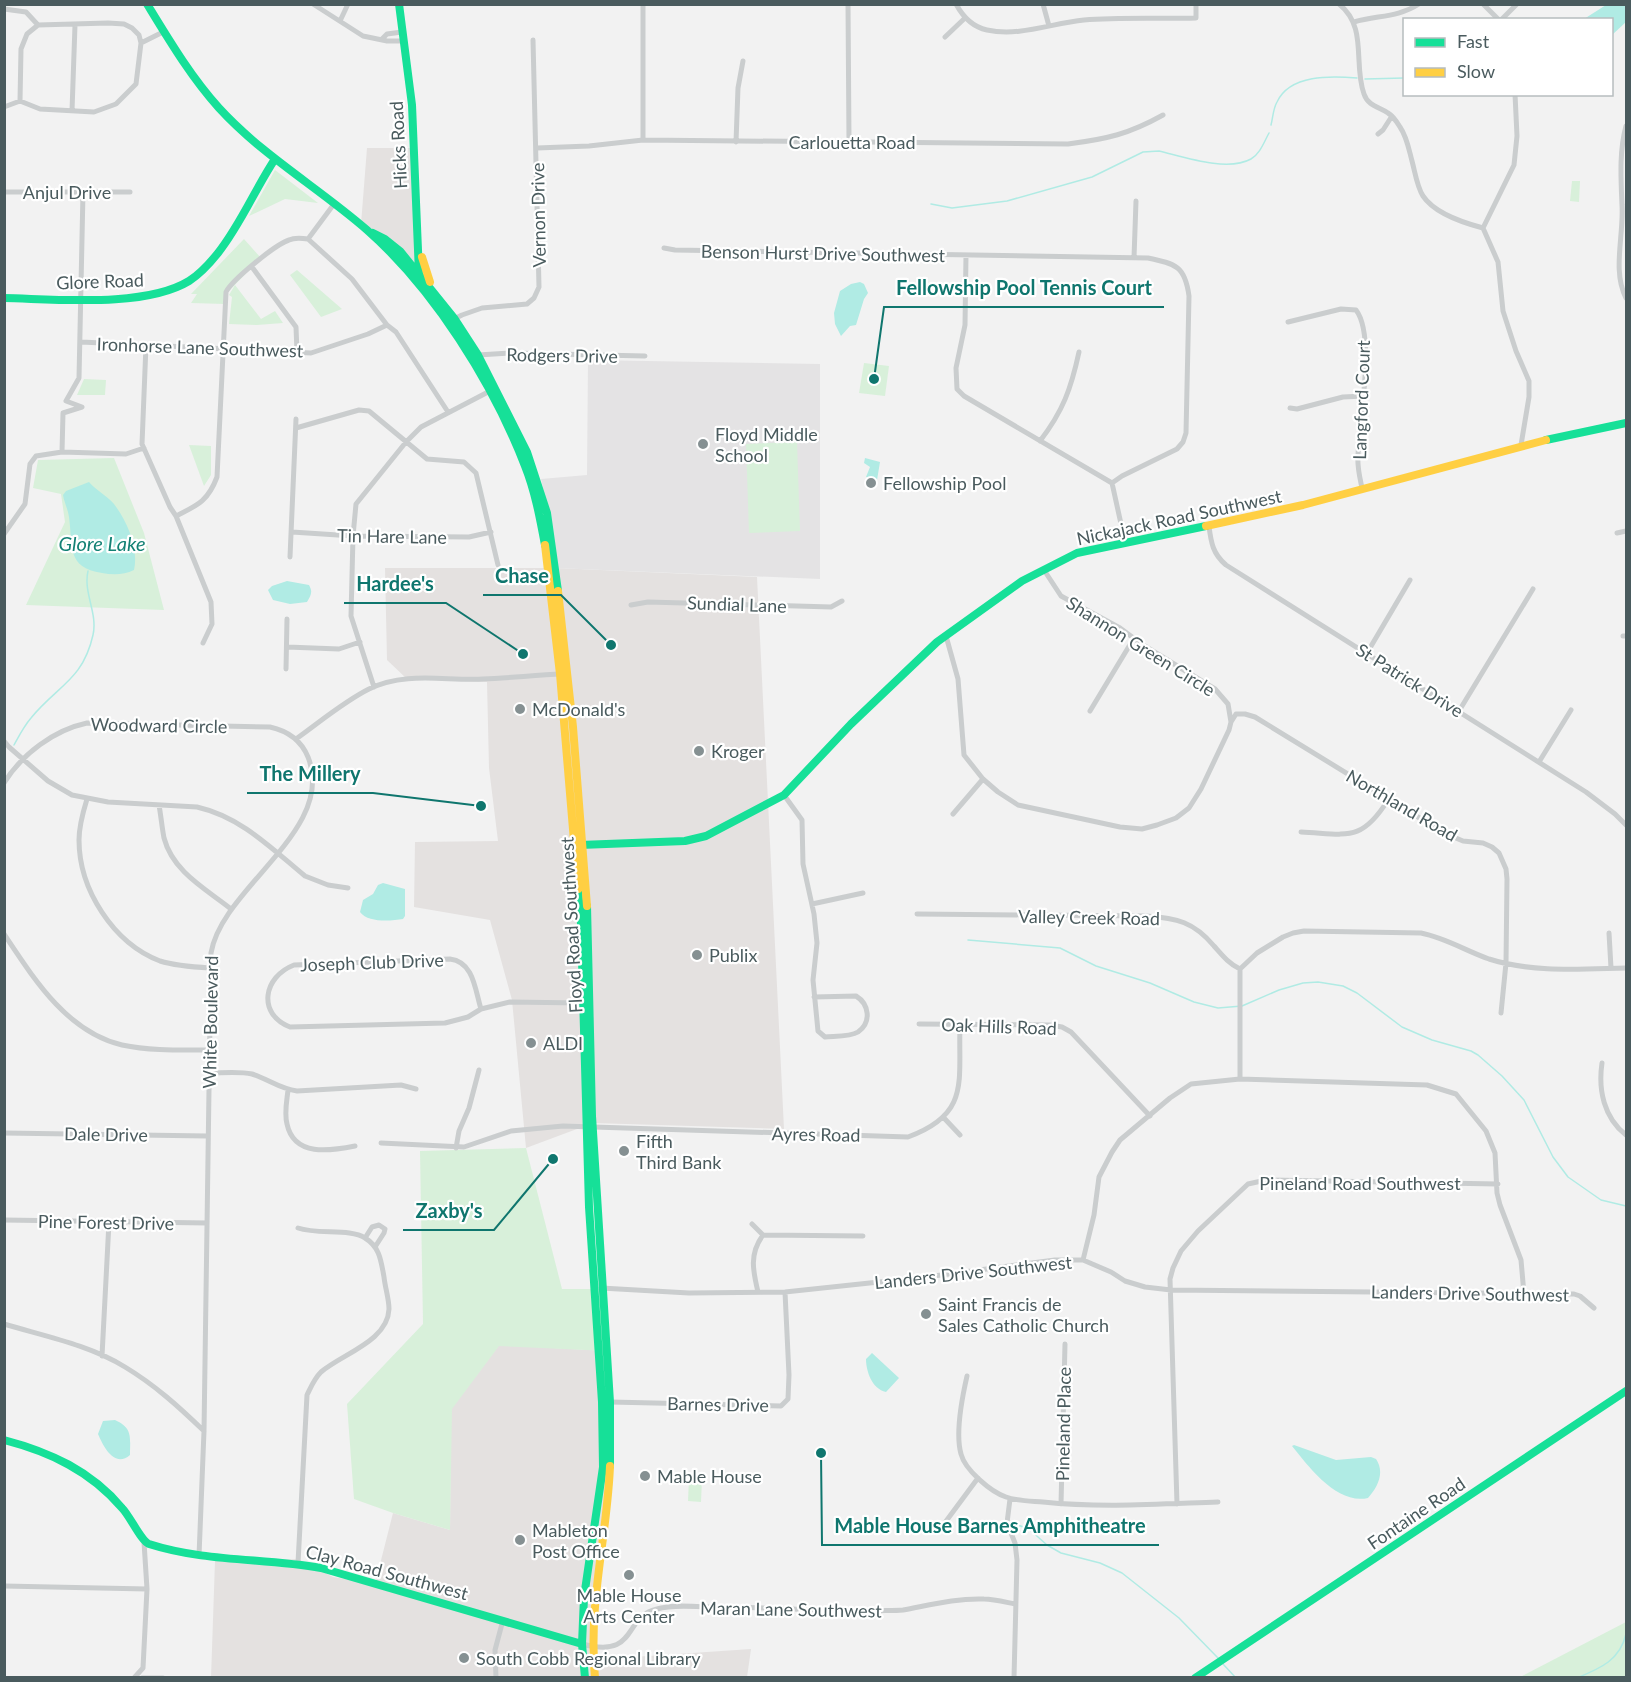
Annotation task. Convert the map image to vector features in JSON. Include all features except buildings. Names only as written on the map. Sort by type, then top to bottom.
[{"type":"main road","name":"Floyd Road Southwest","points":[[147,4],[183,63],[212,101],[275,159],[367,230],[451,320],[478,355],[527,452],[543,497],[554,552],[579,845],[588,914],[589,1126]]},
{"type":"main road","name":"Hicks Road","points":[[399,4],[412,105],[420,285]]},
{"type":"main road","name":"Glore Road","points":[[4,298],[143,296],[186,283],[201,272],[230,237],[275,159]]},
{"type":"main road","points":[[400,251],[412,252],[417,228]]},
{"type":"main road","name":"Floyd Road Southwest","points":[[367,230],[385,239],[400,251],[440,299],[490,391],[525,466],[539,512],[564,674]]},
{"type":"main road","points":[[418,249],[426,274],[440,299]]},
{"type":"main road","name":"Nickajack Road Southwest","points":[[579,845],[685,841],[706,836],[784,795],[874,701],[922,655],[1022,581],[1077,553],[1303,505],[1521,445],[1626,423]]},
{"type":"main road","name":"Floyd Road Southwest","points":[[579,845],[582,1003],[597,1288],[603,1467],[584,1598],[582,1644],[585,1677]]},
{"type":"main road","name":"Floyd Road Southwest","points":[[595,1677],[591,1646],[594,1587],[609,1477],[610,1402],[597,1288]]},
{"type":"main road","name":"Fontaine Road","points":[[1195,1677],[1626,1391]]},
{"type":"main road","points":[[4,1440],[34,1447],[77,1467],[113,1495],[144,1542]]},
{"type":"main road","name":"Clay Road Southwest","points":[[144,1542],[199,1556],[298,1563],[582,1644]]},
{"type":"street","points":[[313,4],[363,36],[371,39],[403,41]]},
{"type":"street","points":[[340,21],[348,4]]},
{"type":"street","points":[[642,140],[643,4]]},
{"type":"street","points":[[848,4],[849,141]]},
{"type":"street","points":[[956,4],[965,18],[980,28],[990,31],[1021,31],[1093,20],[1196,18],[1196,4]]},
{"type":"street","points":[[1043,4],[1049,26]]},
{"type":"street","points":[[1339,4],[1354,22],[1358,32],[1361,81],[1365,99],[1392,116],[1404,135],[1423,196],[1443,212],[1464,223],[1483,228]]},
{"type":"street","points":[[1354,22],[1370,17],[1405,13],[1419,4]]},
{"type":"street","points":[[1483,4],[1498,18]]},
{"type":"street","points":[[1502,18],[1517,4]]},
{"type":"street","points":[[4,9],[26,12],[38,25]]},
{"type":"street","points":[[945,38],[965,18]]},
{"type":"street","points":[[4,107],[20,101],[40,109],[94,112],[116,104],[136,84],[141,43],[139,35],[124,24],[38,25],[27,34],[21,49],[20,101]]},
{"type":"street","points":[[72,111],[75,25]]},
{"type":"street","points":[[141,43],[163,32]]},
{"type":"street","points":[[382,39],[387,34],[402,32]]},
{"type":"street","name":"Vernon Drive","points":[[451,320],[482,308],[527,304],[534,298],[539,287],[533,40]]},
{"type":"street","points":[[736,142],[738,88],[743,61]]},
{"type":"street","points":[[1483,228],[1514,165],[1517,136],[1515,96]]},
{"type":"street","name":"Carlouetta Road","points":[[537,148],[589,146],[642,140],[1068,144],[1100,140],[1137,129],[1162,115]]},
{"type":"street","points":[[1378,134],[1392,116]]},
{"type":"street","points":[[1626,126],[1620,163],[1624,205],[1621,282],[1626,298]]},
{"type":"street","name":"Anjul Drive","points":[[4,192],[130,192]]},
{"type":"street","points":[[62,452],[63,413],[82,407],[66,401],[79,378],[83,192]]},
{"type":"street","points":[[1134,258],[1136,201]]},
{"type":"street","points":[[308,239],[334,204]]},
{"type":"street","points":[[1483,228],[1498,262],[1503,311],[1529,381],[1529,397],[1521,445]]},
{"type":"street","points":[[176,516],[202,503],[212,492],[217,477],[226,292],[234,280],[285,241],[308,239],[352,279],[387,325],[396,332],[448,412]]},
{"type":"street","name":"Benson Hurst Drive Southwest","points":[[664,248],[966,255],[965,325],[956,368],[957,389],[964,396],[1112,483]]},
{"type":"street","points":[[966,255],[1148,258],[1176,266],[1183,273],[1187,282],[1189,314],[1186,433],[1177,449],[1112,483],[1125,542]]},
{"type":"street","points":[[252,267],[296,327],[297,352]]},
{"type":"street","name":"Langford Court","points":[[1288,322],[1341,309],[1356,310],[1360,315],[1365,346],[1364,396],[1358,456],[1362,488]]},
{"type":"street","name":"Ironhorse Lane Southwest","points":[[81,342],[311,352],[368,334],[387,325]]},
{"type":"street","points":[[146,345],[142,434],[144,448],[176,516],[211,602],[212,624],[203,643]]},
{"type":"street","points":[[1040,441],[1056,420],[1071,386],[1079,352]]},
{"type":"street","name":"Rodgers Drive","points":[[478,355],[510,353],[645,356]]},
{"type":"street","points":[[374,687],[351,616],[356,504],[421,427],[490,391]]},
{"type":"street","points":[[1290,408],[1297,409],[1343,397],[1364,396]]},
{"type":"street","points":[[296,428],[351,411],[369,411],[427,459],[464,462],[476,472],[498,565]]},
{"type":"street","points":[[290,556],[296,419]]},
{"type":"street","points":[[4,534],[25,504],[32,460],[45,453],[126,454],[144,448]]},
{"type":"street","name":"St Patrick Drive","points":[[1209,526],[1213,550],[1217,558],[1226,565],[1586,792],[1626,825]]},
{"type":"street","points":[[1617,533],[1626,531]]},
{"type":"street","name":"Tin Hare Lane","points":[[292,532],[353,536],[469,537],[491,532]]},
{"type":"street","name":"Shannon Green Circle","points":[[1044,570],[1061,596],[1120,628],[1215,689],[1228,704],[1231,722]]},
{"type":"street","points":[[1367,653],[1410,580]]},
{"type":"street","points":[[1458,711],[1533,589]]},
{"type":"street","name":"Sundial Lane","points":[[631,605],[648,602],[831,607],[842,601]]},
{"type":"street","points":[[286,669],[287,619]]},
{"type":"street","points":[[946,636],[958,679],[964,755],[998,792],[1018,805],[1120,827],[1142,828],[1176,818],[1189,808],[1231,722]]},
{"type":"street","points":[[1090,711],[1134,638]]},
{"type":"street","points":[[287,648],[339,649],[360,642]]},
{"type":"street","points":[[296,739],[343,705],[374,687],[400,679],[424,677],[481,679],[564,674]]},
{"type":"street","points":[[1539,762],[1571,710]]},
{"type":"street","name":"Northland Road","points":[[1231,722],[1236,714],[1255,717],[1444,833],[1463,841],[1483,843],[1499,853],[1506,869],[1507,879],[1506,963],[1501,1013]]},
{"type":"street","name":"Woodward Circle","points":[[4,783],[41,744],[76,725],[94,722],[270,727],[296,739]]},
{"type":"street","name":"White Boulevard","points":[[199,1556],[204,1431],[210,968],[213,940],[231,909],[278,853],[303,817],[312,787],[309,760],[296,739]]},
{"type":"street","points":[[4,741],[60,790],[87,799],[197,807],[232,819],[249,829],[305,876],[315,881],[348,888]]},
{"type":"street","points":[[953,814],[983,778]]},
{"type":"street","points":[[784,795],[802,820],[803,864],[812,904],[817,943],[813,980],[814,998],[818,1032],[825,1037],[857,1033],[867,1020],[865,1004],[856,996],[814,998]]},
{"type":"street","points":[[87,799],[80,826],[80,858],[93,895],[108,922],[126,940],[159,960],[190,967],[210,968]]},
{"type":"street","points":[[1301,832],[1334,834],[1360,831],[1370,826],[1388,800]]},
{"type":"street","points":[[159,805],[165,839],[172,858],[182,871],[231,909]]},
{"type":"street","points":[[812,904],[863,893]]},
{"type":"street","name":"Valley Creek Road","points":[[917,914],[1146,916],[1176,919],[1194,927],[1206,936],[1225,959],[1240,969]]},
{"type":"street","points":[[1240,1079],[1240,969],[1257,953],[1283,937],[1304,931],[1421,933],[1434,935],[1489,959],[1506,963],[1542,969],[1626,968]]},
{"type":"street","points":[[1609,933],[1611,968]]},
{"type":"street","points":[[5,936],[48,994],[83,1029],[123,1045],[149,1049],[209,1050]]},
{"type":"street","name":"Joseph Club Drive","points":[[481,1010],[467,967],[460,961],[450,958],[294,965],[285,968],[274,978],[268,993],[270,1011],[275,1019],[290,1027],[445,1023],[510,1002],[582,1003]]},
{"type":"street","name":"Oak Hills Road","points":[[919,1024],[1062,1027],[1080,1041],[1150,1116]]},
{"type":"street","points":[[960,1024],[958,1088],[954,1104],[944,1118],[960,1135]]},
{"type":"street","points":[[1602,1063],[1603,1100],[1606,1111],[1626,1135]]},
{"type":"street","points":[[456,1148],[459,1131],[469,1108],[479,1071]]},
{"type":"street","points":[[209,1073],[250,1073],[288,1090],[401,1085],[416,1089]]},
{"type":"street","points":[[1083,1260],[1094,1215],[1099,1178],[1120,1140],[1170,1098],[1191,1084],[1240,1079],[1427,1085],[1455,1094],[1486,1131],[1495,1153],[1497,1193],[1504,1220],[1521,1260],[1524,1294]]},
{"type":"street","points":[[288,1090],[286,1123],[297,1142],[304,1148],[336,1150],[355,1146]]},
{"type":"street","name":"Ayres Road","points":[[381,1143],[456,1148],[511,1131],[551,1126],[908,1137],[927,1130],[944,1118]]},
{"type":"street","name":"Dale Drive","points":[[4,1133],[207,1136]]},
{"type":"street","name":"Pineland Road Southwest","points":[[1177,1503],[1170,1290],[1173,1268],[1181,1251],[1233,1197],[1248,1184],[1266,1180],[1498,1184]]},
{"type":"street","name":"Pine Forest Drive","points":[[4,1220],[207,1223]]},
{"type":"street","points":[[102,1356],[109,1222]]},
{"type":"street","points":[[752,1224],[763,1235],[863,1236]]},
{"type":"street","points":[[365,1238],[372,1227],[379,1225],[385,1229],[375,1247]]},
{"type":"street","points":[[298,1228],[310,1232],[351,1233],[365,1238],[375,1247],[380,1257],[389,1310],[386,1323],[378,1335],[320,1373],[312,1383],[307,1395],[298,1563]]},
{"type":"street","points":[[758,1292],[752,1265],[757,1243],[763,1235]]},
{"type":"street","name":"Landers Drive Southwest","points":[[597,1288],[689,1293],[785,1292],[1055,1260],[1083,1260],[1125,1281],[1145,1287],[1170,1290],[1574,1294],[1580,1296],[1594,1308]]},
{"type":"street","name":"Barnes Drive","points":[[610,1402],[782,1406],[788,1399],[789,1375],[785,1292]]},
{"type":"street","points":[[4,1324],[102,1356],[124,1367],[172,1400],[204,1431]]},
{"type":"street","name":"Pineland Place","points":[[1061,1504],[1065,1344]]},
{"type":"street","points":[[967,1376],[959,1432],[961,1455],[978,1478],[990,1489],[1010,1499],[1061,1504],[1218,1502]]},
{"type":"street","points":[[938,1532],[978,1478]]},
{"type":"street","points":[[1010,1499],[1007,1523],[1015,1543],[1017,1556],[1014,1677]]},
{"type":"street","points":[[134,1677],[143,1668],[147,1589],[144,1542]]},
{"type":"street","points":[[4,1586],[147,1589]]},
{"type":"street","name":"Maran Lane Southwest","points":[[582,1644],[606,1648],[621,1642],[649,1611],[668,1607],[868,1611],[900,1610],[945,1601],[984,1599],[1015,1604]]},
{"type":"street","points":[[496,1677],[495,1650],[503,1620]]},
{"type":"street","points":[[143,1668],[154,1677]]},
{"type":"street","points":[[142,1677],[163,1677]]},
{"type":"shaded area","points":[[367,148],[416,148],[416,275],[361,224]]},
{"type":"shaded area","name":"Floyd Middle School","points":[[588,360],[820,364],[820,579],[555,568],[549,515],[541,479],[587,475]]},
{"type":"shaded area","points":[[385,568],[556,568],[757,577],[784,1129],[593,1123],[526,1148],[512,1000],[490,920],[414,907],[415,842],[498,841],[489,768],[487,682],[407,679],[387,660]]},
{"type":"shaded area","points":[[499,1345],[608,1351],[609,1480],[592,1604],[589,1660],[751,1649],[747,1677],[211,1678],[215,1561],[298,1559],[333,1577],[375,1584],[393,1513],[450,1530],[451,1409]]},
{"type":"green space","points":[[275,170],[318,203],[285,199],[249,216]]},
{"type":"green space","points":[[1572,181],[1580,181],[1579,202],[1570,201]]},
{"type":"green space","points":[[244,239],[261,258],[225,295],[225,304],[191,303],[197,294],[191,294]]},
{"type":"green space","points":[[297,270],[342,309],[321,317],[290,275]]},
{"type":"green space","points":[[235,285],[261,319],[275,311],[283,323],[229,324],[232,297],[229,295]]},
{"type":"green space","points":[[864,363],[889,366],[885,396],[859,393]]},
{"type":"green space","points":[[84,379],[106,380],[105,395],[77,395]]},
{"type":"green space","points":[[797,442],[800,531],[749,533],[746,444]]},
{"type":"green space","points":[[189,445],[211,446],[211,475],[204,486]]},
{"type":"green space","points":[[114,458],[144,533],[164,610],[26,605],[65,522],[61,494],[33,488],[38,460]]},
{"type":"green space","points":[[526,1148],[562,1289],[604,1289],[608,1351],[499,1346],[452,1409],[450,1530],[354,1499],[347,1404],[423,1324],[420,1151]]},
{"type":"green space","points":[[689,1478],[702,1479],[701,1502],[688,1501]]},
{"type":"green space","points":[[1626,1622],[1626,1677],[1520,1677]]},
{"type":"water","points":[[1606,5],[1626,5],[1626,22],[1613,34],[1613,18],[1586,18]]},
{"type":"water","points":[[860,282],[864,284],[868,293],[856,325],[850,326],[841,336],[835,324],[834,313],[840,291],[851,284]]},
{"type":"water","points":[[865,458],[880,462],[877,480],[866,477],[870,467],[864,463]]},
{"type":"water","name":"Glore Lake","points":[[89,482],[114,504],[123,518],[131,535],[135,553],[134,570],[118,574],[102,573],[82,566],[77,560],[72,546],[63,495],[66,491]]},
{"type":"water","points":[[287,581],[309,585],[311,594],[307,602],[290,604],[273,600],[268,590],[272,586]]},
{"type":"water","points":[[383,883],[405,889],[403,919],[374,920],[360,912],[363,900],[373,894],[378,885]]},
{"type":"water","points":[[872,1353],[899,1378],[886,1392],[877,1387],[867,1369],[866,1359]]},
{"type":"water","points":[[115,1420],[125,1426],[129,1434],[130,1455],[120,1459],[111,1455],[98,1434],[103,1421]]},
{"type":"water","points":[[1292,1446],[1336,1460],[1371,1457],[1376,1459],[1380,1474],[1375,1489],[1368,1498],[1357,1499],[1345,1496],[1315,1474]]},
{"type":"waterway","points":[[1271,125],[1277,102],[1291,86],[1324,77],[1357,78]]},
{"type":"waterway","points":[[1365,79],[1403,78]]},
{"type":"waterway","points":[[931,204],[952,208],[1007,201],[1092,177],[1143,152],[1159,151],[1218,164],[1241,163],[1257,154],[1269,133]]},
{"type":"waterway","points":[[14,745],[31,718],[76,673],[89,650],[94,619],[87,587],[88,571]]},
{"type":"waterway","points":[[968,940],[1060,948],[1096,966],[1150,983],[1194,1002],[1218,1008],[1242,1006],[1279,990],[1303,983],[1318,982],[1343,986],[1357,993],[1402,1027],[1432,1040],[1478,1055],[1524,1100],[1553,1157],[1568,1177],[1601,1200],[1626,1206]]},
{"type":"waterway","points":[[1015,1524],[1029,1529],[1047,1545],[1061,1553],[1100,1563],[1122,1573],[1179,1618],[1218,1658]]},
{"type":"waterway","points":[[1577,1678],[1601,1667],[1614,1657],[1626,1634]]},
{"type":"waterway","points":[[1223,1664],[1236,1678]]},
{"type":"traffic: fast","points":[[147,4],[172,45],[219,108],[273,157],[367,230],[392,254],[438,309],[479,370],[512,434],[532,485],[545,545]]},
{"type":"traffic: fast","points":[[399,4],[412,105],[419,274]]},
{"type":"traffic: fast","points":[[4,298],[125,299],[171,290],[189,281],[208,264],[226,242],[275,159]]},
{"type":"traffic: fast","points":[[373,233],[400,251],[454,318],[478,355],[527,452],[547,513],[558,591]]},
{"type":"traffic: fast","points":[[1546,440],[1626,423]]},
{"type":"traffic: fast","points":[[580,845],[685,841],[706,836],[784,795],[851,724],[937,642],[1022,581],[1077,553],[1206,526]]},
{"type":"traffic: fast","points":[[578,889],[589,1207],[602,1402],[603,1467],[584,1597],[582,1644],[585,1678]]},
{"type":"traffic: fast","points":[[587,906],[592,1116],[610,1402],[610,1466]]},
{"type":"traffic: fast","points":[[1195,1678],[1626,1391]]},
{"type":"traffic: fast","points":[[4,1440],[53,1457],[97,1483],[125,1512],[149,1544],[191,1554],[321,1568],[582,1644]]},
{"type":"traffic: slow","points":[[422,257],[430,282]]},
{"type":"traffic: slow","points":[[1206,526],[1303,505],[1546,440]]},
{"type":"traffic: slow","points":[[545,545],[560,674],[578,889]]},
{"type":"traffic: slow","points":[[558,591],[573,727],[587,906]]},
{"type":"traffic: slow","points":[[595,1678],[594,1623],[610,1466]]},
{"type":"place","name":"Fellowship Pool Tennis Court","points":[[874,379]]},
{"type":"place","name":"Floyd Middle School","points":[[703,444]]},
{"type":"place","name":"Fellowship Pool","points":[[871,483]]},
{"type":"place","name":"Chase","points":[[611,645]]},
{"type":"place","name":"Hardee's","points":[[523,654]]},
{"type":"place","name":"McDonald's","points":[[520,709]]},
{"type":"place","name":"Kroger","points":[[699,751]]},
{"type":"place","name":"The Millery","points":[[481,806]]},
{"type":"place","name":"Publix","points":[[697,955]]},
{"type":"place","name":"ALDI","points":[[531,1043]]},
{"type":"place","name":"Fifth Third Bank","points":[[624,1151]]},
{"type":"place","name":"Zaxby's","points":[[553,1159]]},
{"type":"place","name":"Saint Francis de Sales Catholic Church","points":[[926,1314]]},
{"type":"place","name":"Mable House Barnes Amphitheatre","points":[[821,1453]]},
{"type":"place","name":"Mable House","points":[[645,1476]]},
{"type":"place","name":"Mableton Post Office","points":[[520,1540]]},
{"type":"place","name":"Mable House Arts Center","points":[[629,1575]]},
{"type":"place","name":"South Cobb Regional Library","points":[[464,1658]]}]
